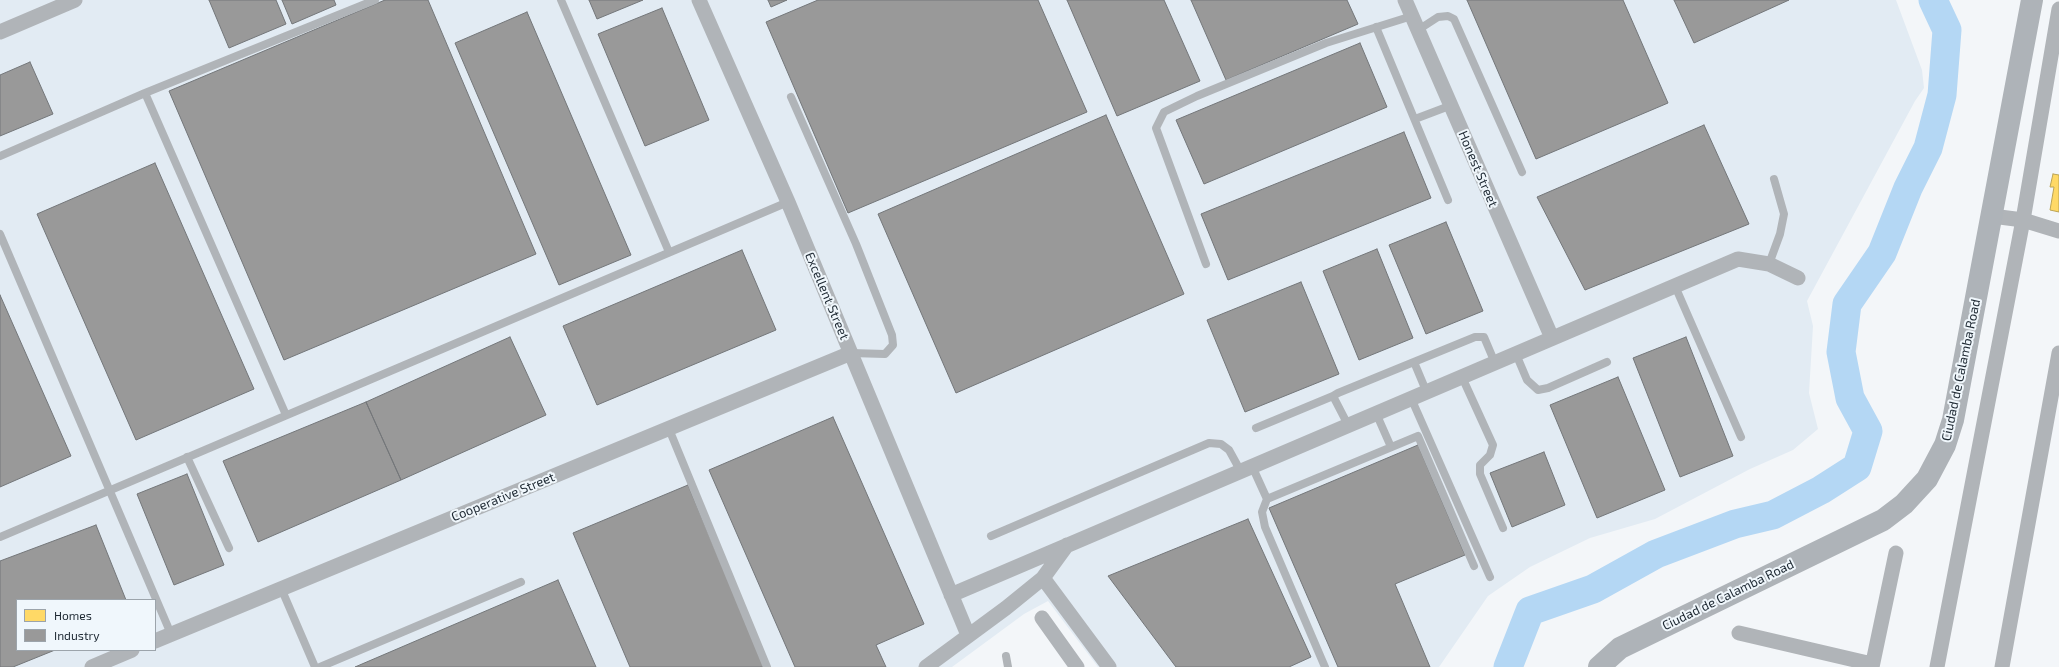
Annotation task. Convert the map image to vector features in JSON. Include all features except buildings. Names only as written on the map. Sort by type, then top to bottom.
[{"type":"main road","name":"Ciudad de Calamba Road","points":[[1599,667],[1620,648],[1883,520],[1916,493],[1936,464],[1953,420],[2032,0]]},
{"type":"street","points":[[0,32],[75,0]]},
{"type":"street","name":"Excellent Street","points":[[699,0],[788,202],[968,635]]},
{"type":"street","name":"Honest Street","points":[[1405,0],[1452,105],[1552,338]]},
{"type":"street","points":[[1937,667],[2023,220],[2059,9]]},
{"type":"street","points":[[1992,216],[2023,220],[2059,231]]},
{"type":"street","points":[[951,594],[1411,398],[1427,393],[1738,259],[1769,264],[1798,278]]},
{"type":"street","name":"Cooperative Street","points":[[156,640],[851,353]]},
{"type":"street","points":[[2002,667],[2059,353]]},
{"type":"street","points":[[926,667],[1006,608],[1043,578],[1068,544]]},
{"type":"street","points":[[1739,633],[1872,666],[1896,553]]},
{"type":"street","points":[[1043,578],[1109,667]]},
{"type":"street","points":[[1042,618],[1077,667]]},
{"type":"street","points":[[92,667],[130,651]]},
{"type":"lane","points":[[0,156],[145,93],[375,0]]},
{"type":"lane","points":[[561,0],[670,252]]},
{"type":"lane","points":[[1206,264],[1156,128],[1164,112],[1197,96],[1326,43],[1412,16]]},
{"type":"lane","points":[[1418,30],[1438,17],[1448,16],[1454,19],[1522,172]]},
{"type":"lane","points":[[1376,27],[1448,200]]},
{"type":"lane","points":[[145,93],[286,415]]},
{"type":"lane","points":[[791,98],[856,244],[892,335],[893,344],[885,354],[851,353]]},
{"type":"lane","points":[[1415,119],[1452,105]]},
{"type":"lane","points":[[1769,264],[1780,234],[1784,214],[1774,180]]},
{"type":"lane","points":[[0,537],[788,202]]},
{"type":"lane","points":[[0,234],[172,634]]},
{"type":"lane","points":[[1675,286],[1740,437]]},
{"type":"lane","points":[[1256,428],[1480,336],[1484,337],[1495,363]]},
{"type":"lane","points":[[1516,354],[1528,380],[1538,390],[1548,388],[1607,362]]},
{"type":"lane","points":[[1414,362],[1427,393]]},
{"type":"lane","points":[[1462,377],[1494,445],[1490,455],[1480,465],[1480,474],[1502,528]]},
{"type":"lane","points":[[1333,396],[1348,425]]},
{"type":"lane","points":[[1411,398],[1490,577]]},
{"type":"lane","points":[[1376,413],[1391,447]]},
{"type":"lane","points":[[669,428],[767,667]]},
{"type":"lane","points":[[1326,667],[1265,526],[1262,512],[1267,499],[1418,436],[1474,566]]},
{"type":"lane","points":[[991,536],[1209,443],[1221,444],[1229,450],[1246,468],[1267,499]]},
{"type":"lane","points":[[187,457],[229,548]]},
{"type":"lane","points":[[320,667],[521,582]]},
{"type":"lane","points":[[281,588],[315,667]]},
{"type":"lane","points":[[1006,656],[1008,667]]},
{"type":"shaded area","points":[[0,0],[1896,0],[1922,70],[1924,88],[1915,101],[1807,301],[1813,326],[1809,393],[1818,429],[1793,450],[1750,469],[1655,519],[1590,538],[1530,567],[1488,596],[1439,667],[1098,667],[1048,601],[1024,614],[952,667],[0,667]]},
{"type":"waterway","points":[[1508,667],[1530,611],[1593,589],[1656,554],[1735,524],[1773,515],[1821,490],[1857,467],[1868,431],[1850,398],[1841,352],[1847,304],[1882,253],[1908,188],[1928,148],[1942,95],[1947,30],[1933,0]]}]
